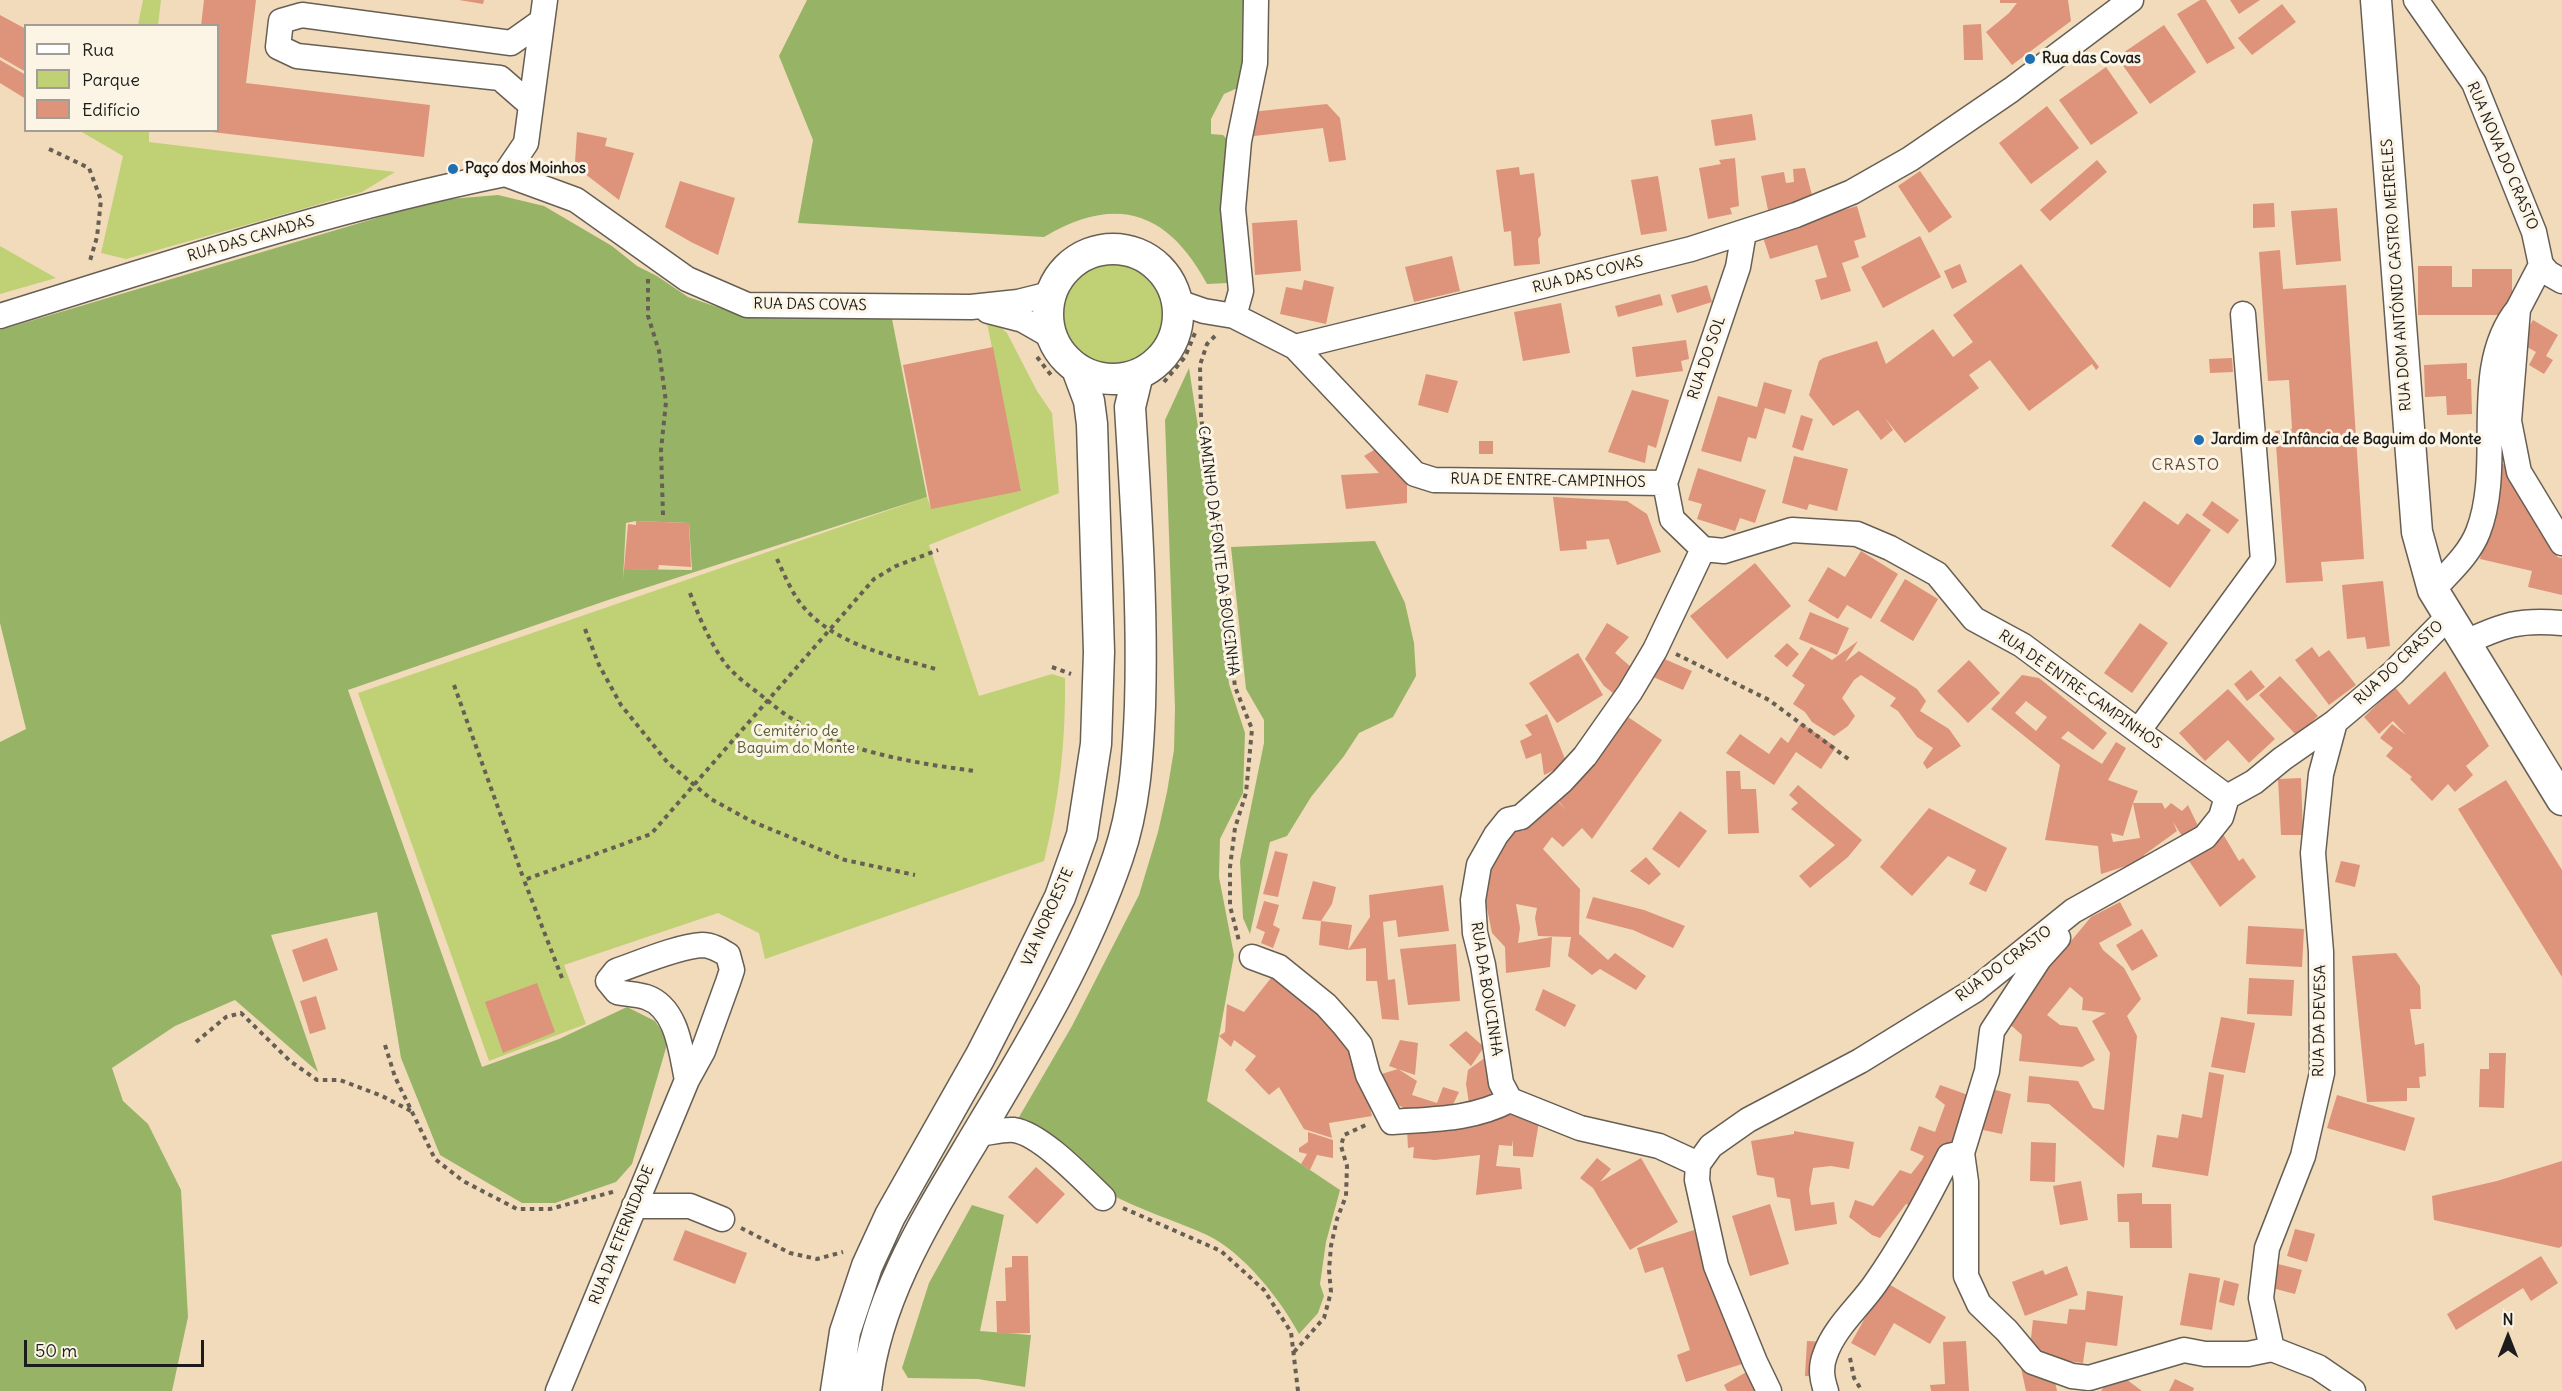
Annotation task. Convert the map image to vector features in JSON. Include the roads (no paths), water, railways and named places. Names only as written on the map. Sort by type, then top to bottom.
[{"type":"main road","name":"RUA DOM ANTÓNIO CASTRO MEIRELES","points":[[2376,0],[2417,532],[2433,590],[2562,800]]},
{"type":"main road","points":[[1115,248],[1137,252],[1156,264],[1170,281],[1186,312],[1171,345],[1157,362],[1138,374],[1118,379],[1096,377],[1077,369],[1061,354],[1051,336],[1047,315],[1050,294],[1059,275],[1074,261],[1093,251],[1115,248]]},
{"type":"main road","name":"VIA NOROESTE","points":[[836,1391],[845,1332],[867,1266],[890,1216],[980,1058],[1020,979],[1060,897],[1082,836],[1096,744],[1099,652],[1092,424],[1089,401],[1077,369]]},
{"type":"main road","points":[[866,1391],[879,1328],[893,1288],[921,1230],[1032,1039],[1073,962],[1118,857],[1127,824],[1138,751],[1142,651],[1130,407],[1138,374]]},
{"type":"street","points":[[1234,316],[1241,291],[1233,209],[1239,141],[1255,63],[1256,0]]},
{"type":"street","name":"RUA DAS COVAS","points":[[1295,347],[1691,249],[1796,215],[1852,192],[1878,178],[2011,90],[2131,0]]},
{"type":"street","name":"RUA NOVA DO CRASTO","points":[[2416,0],[2474,83],[2534,232],[2541,264]]},
{"type":"street","points":[[531,105],[500,78],[297,56],[278,47],[282,21],[302,15],[511,43],[543,11]]},
{"type":"street","points":[[505,174],[526,143],[543,11]]},
{"type":"street","name":"RUA DAS COVAS","points":[[505,174],[576,201],[687,279],[747,305],[971,306],[1018,302],[1050,294]]},
{"type":"street","name":"RUA DAS CAVADAS","points":[[0,315],[247,239],[446,186],[505,174]]},
{"type":"street","name":"RUA DO SOL","points":[[1665,483],[1738,267],[1744,232]]},
{"type":"street","points":[[2433,590],[2472,546],[2479,531],[2487,490],[2493,370],[2499,339],[2518,309],[2541,264],[2548,273],[2562,281]]},
{"type":"street","name":"RUA DAS COVAS","points":[[971,306],[1023,320],[1051,336]]},
{"type":"street","points":[[2518,309],[2509,421],[2512,446],[2519,472],[2562,543]]},
{"type":"street","points":[[1186,312],[1234,316],[1295,347]]},
{"type":"street","points":[[2139,730],[2264,560],[2243,314]]},
{"type":"street","name":"RUA DE ENTRE-CAMPINHOS","points":[[1295,347],[1414,474],[1434,480],[1665,483],[1672,519],[1702,549],[1724,551],[1792,530],[1857,534],[1937,574],[1974,619],[2022,645],[2228,797]]},
{"type":"street","name":"RUA DA BOUCINHA","points":[[1510,1100],[1501,1083],[1483,965],[1475,933],[1473,900],[1479,866],[1496,835],[1508,820],[1521,817],[1562,781],[1585,756],[1634,686],[1657,644],[1702,549]]},
{"type":"street","name":"RUA DO CRASTO","points":[[1698,1164],[1711,1146],[1748,1120],[1860,1061],[1975,990],[2073,911],[2205,837],[2222,818],[2228,797],[2254,782],[2282,759],[2335,722],[2392,673],[2448,617]]},
{"type":"street","points":[[2464,643],[2495,629],[2522,621],[2562,622]]},
{"type":"street","name":"RUA DA DEVESA","points":[[2272,1349],[2261,1298],[2267,1248],[2303,1155],[2322,1073],[2321,952],[2313,854],[2321,774],[2335,722]]},
{"type":"street","points":[[2073,911],[2068,927],[2039,959],[1992,1031],[1987,1071],[1962,1153],[1966,1182],[1966,1276],[1979,1304],[2007,1331],[2032,1362],[2072,1376],[2089,1378],[2184,1350],[2205,1354],[2248,1354],[2272,1349],[2318,1367],[2353,1391]]},
{"type":"street","name":"RUA DA ETERNIDADE","points":[[558,1391],[687,1080],[703,1051],[732,970],[728,956],[715,947],[704,945],[616,971],[609,981],[617,992],[647,998],[665,1010],[675,1028],[687,1080]]},
{"type":"street","points":[[1252,957],[1279,967],[1326,1005],[1344,1025],[1360,1045],[1368,1075],[1392,1122],[1452,1119],[1494,1108],[1510,1100],[1580,1128],[1659,1146],[1698,1164],[1697,1179],[1716,1266],[1769,1391]]},
{"type":"street","points":[[977,1134],[1014,1130],[1030,1135],[1069,1165],[1103,1198]]},
{"type":"street","points":[[1826,1391],[1821,1379],[1824,1357],[1833,1338],[1875,1284],[1913,1223],[1949,1156],[1962,1153]]},
{"type":"street","points":[[638,1197],[690,1206],[722,1219]]},
{"type":"place","name":"Rua das Covas","points":[[2030,59]]},
{"type":"place","name":"Paço dos Moinhos","points":[[453,169]]},
{"type":"place","name":"Jardim de Infância de Baguim do Monte","points":[[2199,440]]},
{"type":"district","name":"CRASTO","points":[[2186,465]]},
{"type":"park label","name":"Cemitério de Baguim do Monte","points":[[796,740]]}]
